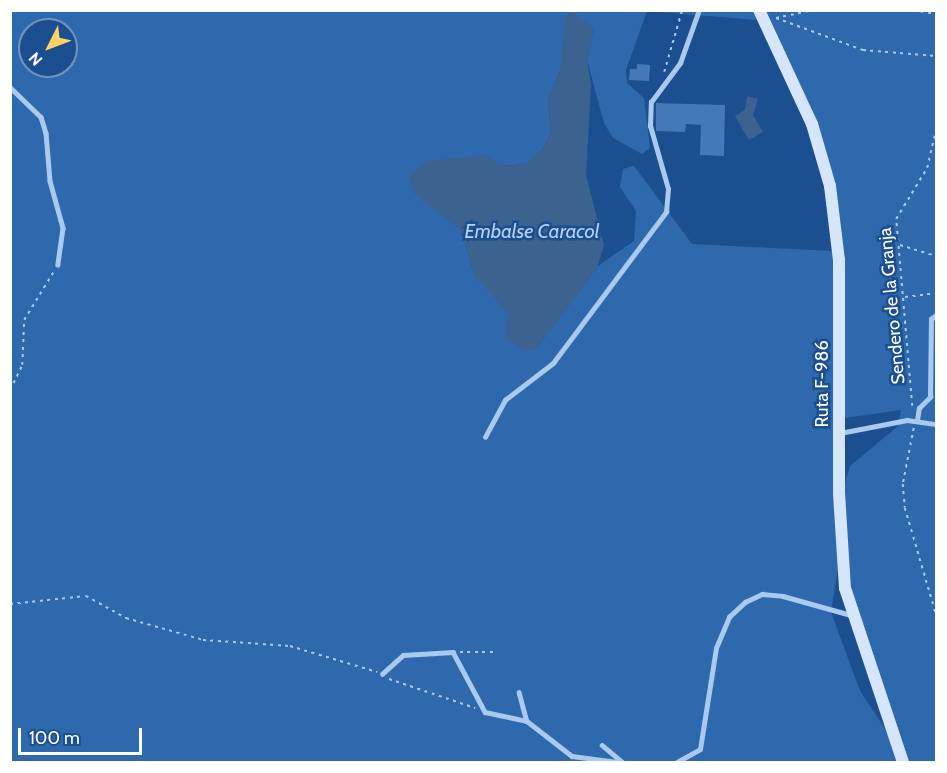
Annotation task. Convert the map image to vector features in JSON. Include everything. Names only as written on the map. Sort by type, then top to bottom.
[{"type":"main road","name":"Ruta F-986","points":[[759,10],[812,124],[831,186],[839,260],[841,552],[851,615],[903,762]]},
{"type":"lane","points":[[484,437],[505,400],[553,363],[666,212],[668,189],[650,126],[651,102],[680,63],[699,10]]},
{"type":"lane","points":[[10,87],[41,117],[46,133],[50,182],[63,228],[58,265]]},
{"type":"lane","points":[[915,420],[919,408],[930,397],[931,319],[936,315]]},
{"type":"lane","points":[[840,433],[915,420],[936,424]]},
{"type":"lane","points":[[677,762],[700,749],[716,648],[729,617],[745,602],[762,594],[783,596],[851,615]]},
{"type":"lane","points":[[382,674],[403,655],[453,652],[485,712],[527,721],[572,756],[620,762]]},
{"type":"lane","points":[[519,692],[527,721]]},
{"type":"lane","points":[[602,746],[620,762]]},
{"type":"path","points":[[664,82],[670,36],[682,10]]},
{"type":"path","points":[[813,10],[776,18],[863,50],[936,56]]},
{"type":"path","points":[[914,10],[936,14]]},
{"type":"path","name":"Sendero de la Granja","points":[[936,129],[927,168],[896,219],[915,420],[903,484],[905,508],[936,614]]},
{"type":"path","points":[[899,244],[936,256]]},
{"type":"path","points":[[10,390],[22,365],[31,303],[58,265]]},
{"type":"path","points":[[905,297],[936,292]]},
{"type":"path","points":[[10,604],[86,596],[126,618],[203,640],[290,646],[382,674],[485,712]]},
{"type":"path","points":[[453,652],[495,652]]},
{"type":"shaded area","points":[[10,11],[569,11],[561,69],[548,100],[551,134],[541,151],[526,164],[501,166],[485,155],[439,212],[460,229],[475,276],[500,299],[536,349],[598,266],[634,241],[636,211],[620,187],[623,169],[634,166],[692,244],[833,251],[839,563],[831,612],[860,691],[892,739],[898,762],[11,762]]},
{"type":"shaded area","points":[[571,11],[647,11],[626,70],[627,83],[644,98],[650,148],[642,154],[613,138],[604,123],[587,60],[594,29]]},
{"type":"shaded area","points":[[647,11],[753,11],[757,20]]},
{"type":"shaded area","points":[[763,11],[936,11],[936,762],[908,762],[853,601],[848,561],[842,493],[850,466],[898,426],[901,410],[845,418],[843,260],[834,186]]},
{"type":"water","name":"Embalse Caracol","points":[[571,10],[594,29],[587,60],[591,85],[586,175],[604,245],[598,266],[566,309],[536,349],[525,351],[505,336],[508,313],[475,276],[460,229],[414,194],[409,177],[427,161],[485,155],[502,166],[526,164],[541,151],[551,134],[548,100],[561,69],[565,19]]},
{"type":"water","points":[[747,96],[758,99],[753,115],[763,132],[749,140],[735,116],[745,110]]},
{"type":"building","points":[[637,64],[650,65],[649,81],[629,80],[630,69],[637,69]]},
{"type":"building","points":[[656,103],[725,105],[724,156],[700,155],[701,125],[686,124],[685,132],[656,131]]}]
